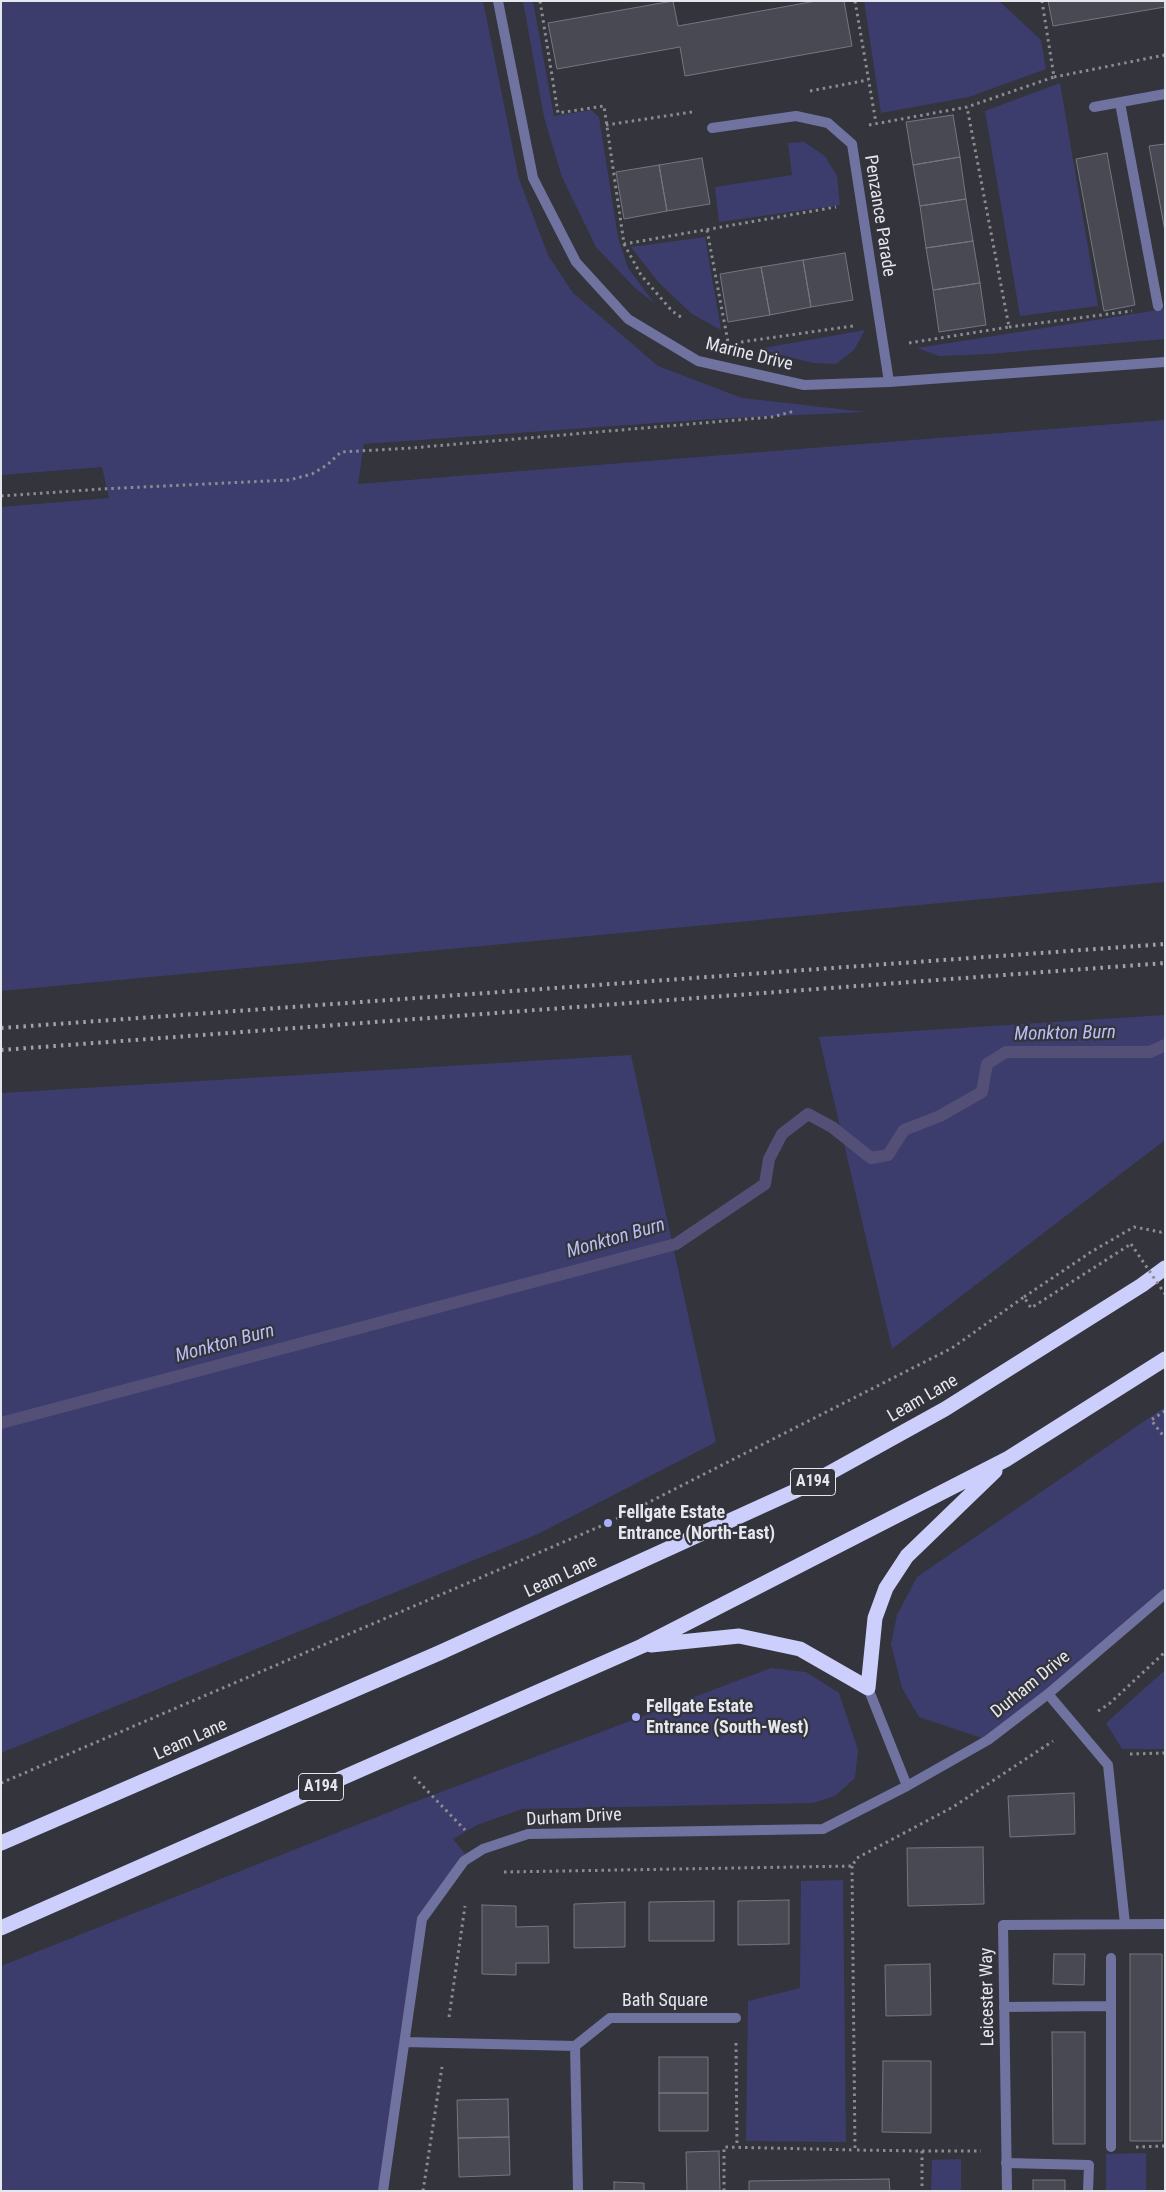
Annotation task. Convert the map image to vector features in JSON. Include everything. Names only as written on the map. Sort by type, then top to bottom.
[{"type":"highway","name":"Leam Lane","points":[[1,1844],[439,1653],[806,1486],[945,1409],[1142,1285],[1165,1268]]},
{"type":"highway","name":"A194","points":[[1,1928],[642,1646],[1006,1459],[1165,1359]]},
{"type":"highway","name":"A194","points":[[642,1646],[739,1636],[800,1649],[868,1688],[875,1618],[886,1588],[906,1556],[1006,1459]]},
{"type":"street","name":"Marine Drive","points":[[498,1],[533,178],[576,262],[628,319],[698,360],[804,384],[889,382],[1165,362]]},
{"type":"street","points":[[1094,108],[1165,94]]},
{"type":"street","points":[[1120,103],[1158,306]]},
{"type":"street","name":"Penzance Parade","points":[[712,128],[796,116],[828,123],[852,144],[889,382]]},
{"type":"street","name":"Durham Drive","points":[[383,2191],[422,1920],[464,1861],[483,1849],[528,1834],[823,1829],[907,1786],[988,1740],[1048,1694],[1165,1594]]},
{"type":"street","points":[[868,1688],[907,1786]]},
{"type":"street","points":[[1048,1694],[1108,1765],[1124,1924]]},
{"type":"street","name":"Leicester Way","points":[[1007,2191],[1003,1925],[1165,1924]]},
{"type":"street","points":[[1111,1958],[1111,2147]]},
{"type":"street","points":[[1004,2007],[1111,2006]]},
{"type":"street","name":"Bath Square","points":[[575,2046],[610,2018],[736,2018]]},
{"type":"street","points":[[405,2042],[575,2046],[578,2191]]},
{"type":"street","points":[[1006,2163],[1089,2164],[1088,2191]]},
{"type":"path","points":[[540,1],[558,113],[604,106],[624,244],[641,275],[672,311],[686,321]]},
{"type":"path","points":[[855,1],[876,123]]},
{"type":"path","points":[[1042,1],[1054,78]]},
{"type":"path","points":[[852,144],[870,124],[967,107],[1054,78],[1165,55]]},
{"type":"path","points":[[967,107],[1008,327]]},
{"type":"path","points":[[606,125],[701,111]]},
{"type":"path","points":[[624,244],[861,203]]},
{"type":"path","points":[[707,230],[728,343]]},
{"type":"path","points":[[883,348],[1008,327],[1158,306]]},
{"type":"path","points":[[721,341],[728,343],[794,336],[879,321]]},
{"type":"path","points":[[1,496],[130,487],[289,480],[312,474],[327,465],[341,452],[411,448],[772,418],[799,409]]},
{"type":"path","points":[[1,1783],[608,1523],[952,1348],[1090,1252],[1134,1227],[1161,1232],[1165,1229]]},
{"type":"path","points":[[1024,1297],[1031,1308],[1131,1244],[1165,1294]]},
{"type":"path","points":[[1165,1410],[1151,1420],[1165,1438]]},
{"type":"path","points":[[855,2150],[852,1866],[857,1858],[953,1807],[1109,1704],[1165,1652]]},
{"type":"path","points":[[1108,1765],[1123,1754],[1165,1753]]},
{"type":"path","points":[[393,1756],[483,1849]]},
{"type":"path","points":[[497,1872],[852,1866]]},
{"type":"path","points":[[423,2191],[466,1898]]},
{"type":"path","points":[[736,2018],[736,2147]]},
{"type":"path","points":[[724,2191],[724,2147],[1006,2152]]},
{"type":"path","points":[[922,2151],[922,2191]]},
{"type":"shaded area","points":[[1,1],[483,1],[519,179],[548,255],[573,293],[658,366],[742,398],[866,412],[711,419],[364,444],[358,484],[1165,420],[1165,882],[1,991],[1,507],[109,498],[102,467],[1,475]]},
{"type":"shaded area","points":[[523,1],[533,1],[554,116],[591,110],[599,117],[618,237],[628,268],[654,303],[635,288],[596,247],[562,177],[544,117]]},
{"type":"shaded area","points":[[864,1],[999,1],[1041,40],[1046,69],[969,97],[881,113]]},
{"type":"shaded area","points":[[1060,83],[1098,306],[1020,316],[985,111]]},
{"type":"shaded area","points":[[804,142],[825,156],[837,176],[840,205],[719,222],[715,187],[792,175],[788,143]]},
{"type":"shaded area","points":[[705,237],[721,330],[692,314],[659,283],[631,247]]},
{"type":"shaded area","points":[[1165,309],[1165,339],[989,354],[939,356],[917,348]]},
{"type":"shaded area","points":[[865,330],[854,350],[836,364],[813,363],[758,349]]},
{"type":"shaded area","points":[[1165,1015],[1165,1140],[892,1349],[819,1037]]},
{"type":"shaded area","points":[[631,1055],[716,1442],[538,1534],[1,1753],[1,1093]]},
{"type":"shaded area","points":[[1165,1407],[1165,1594],[988,1740],[919,1717],[902,1688],[891,1644],[897,1615],[917,1577]]},
{"type":"shaded area","points":[[771,1668],[806,1672],[839,1693],[858,1750],[855,1778],[835,1796],[813,1803],[522,1809],[477,1825],[453,1839],[469,1859],[422,1920],[383,2191],[1,2191],[1,1966],[417,1801]]},
{"type":"shaded area","points":[[1165,1670],[1165,1749],[1122,1749],[1106,1723]]},
{"type":"shaded area","points":[[843,1880],[846,2142],[746,2141],[748,2001],[800,1988],[801,1881]]},
{"type":"shaded area","points":[[1146,2153],[1146,2191],[1106,2191],[1106,2154]]},
{"type":"shaded area","points":[[961,2159],[961,2191],[931,2191],[932,2160]]},
{"type":"building","points":[[673,1],[678,26],[816,1],[844,1],[852,46],[685,76],[680,47],[557,69],[548,23]]},
{"type":"building","points":[[1048,1],[1165,1],[1165,7],[1053,26]]},
{"type":"building","points":[[953,115],[960,157],[913,165],[906,122]]},
{"type":"building","points":[[1165,144],[1165,231],[1149,146]]},
{"type":"building","points":[[1107,153],[1135,305],[1104,311],[1076,159]]},
{"type":"building","points":[[960,157],[966,199],[920,206],[913,165]]},
{"type":"building","points":[[702,158],[710,204],[667,211],[659,165]]},
{"type":"building","points":[[659,165],[667,211],[624,219],[616,172]]},
{"type":"building","points":[[966,199],[973,241],[926,248],[920,206]]},
{"type":"building","points":[[973,241],[980,283],[933,290],[926,248]]},
{"type":"building","points":[[845,253],[853,300],[811,307],[803,260]]},
{"type":"building","points":[[803,260],[811,307],[770,315],[761,267]]},
{"type":"building","points":[[761,267],[770,315],[728,322],[720,274]]},
{"type":"building","points":[[980,283],[986,325],[939,332],[933,290]]},
{"type":"building","points":[[1074,1793],[1075,1834],[1010,1837],[1008,1796]]},
{"type":"building","points":[[983,1847],[984,1904],[908,1906],[907,1848]]},
{"type":"building","points":[[789,1900],[789,1944],[738,1945],[738,1901]]},
{"type":"building","points":[[714,1901],[714,1941],[649,1941],[649,1902]]},
{"type":"building","points":[[625,1902],[625,1947],[574,1948],[574,1904]]},
{"type":"building","points":[[482,1905],[516,1906],[516,1927],[548,1926],[549,1963],[516,1963],[516,1975],[482,1974]]},
{"type":"building","points":[[1054,1954],[1085,1954],[1084,1985],[1053,1984]]},
{"type":"building","points":[[1130,1954],[1162,1954],[1162,2141],[1130,2141]]},
{"type":"building","points":[[930,1964],[931,2015],[886,2016],[885,1965]]},
{"type":"building","points":[[1052,2032],[1085,2032],[1085,2144],[1053,2144]]},
{"type":"building","points":[[659,2057],[708,2057],[708,2093],[659,2093]]},
{"type":"building","points":[[883,2061],[931,2061],[931,2133],[882,2132]]},
{"type":"building","points":[[659,2093],[708,2093],[708,2131],[659,2131]]},
{"type":"building","points":[[508,2099],[509,2137],[458,2138],[457,2100]]},
{"type":"building","points":[[509,2137],[510,2175],[459,2177],[458,2138]]},
{"type":"building","points":[[719,2151],[720,2191],[687,2191],[686,2152]]},
{"type":"building","points":[[889,2179],[890,2191],[749,2191],[749,2181]]},
{"type":"building","points":[[1033,2180],[1065,2180],[1065,2191],[1033,2191]]},
{"type":"building","points":[[614,2182],[644,2183],[644,2191],[614,2191]]},
{"type":"waterway","name":"Monkton Burn","points":[[1,1423],[676,1244],[765,1184],[769,1159],[782,1134],[808,1114],[832,1127],[871,1158],[888,1155],[904,1130],[940,1116],[982,1092],[987,1064],[1006,1052],[1150,1052],[1165,1045]]},
{"type":"railway","points":[[1,1028],[1165,944]]},
{"type":"railway","points":[[1,1050],[1165,963]]},
{"type":"place","name":"Fellgate Estate Entrance (North-East)","points":[[608,1523]]},
{"type":"place","name":"Fellgate Estate Entrance (South-West)","points":[[636,1717]]}]
